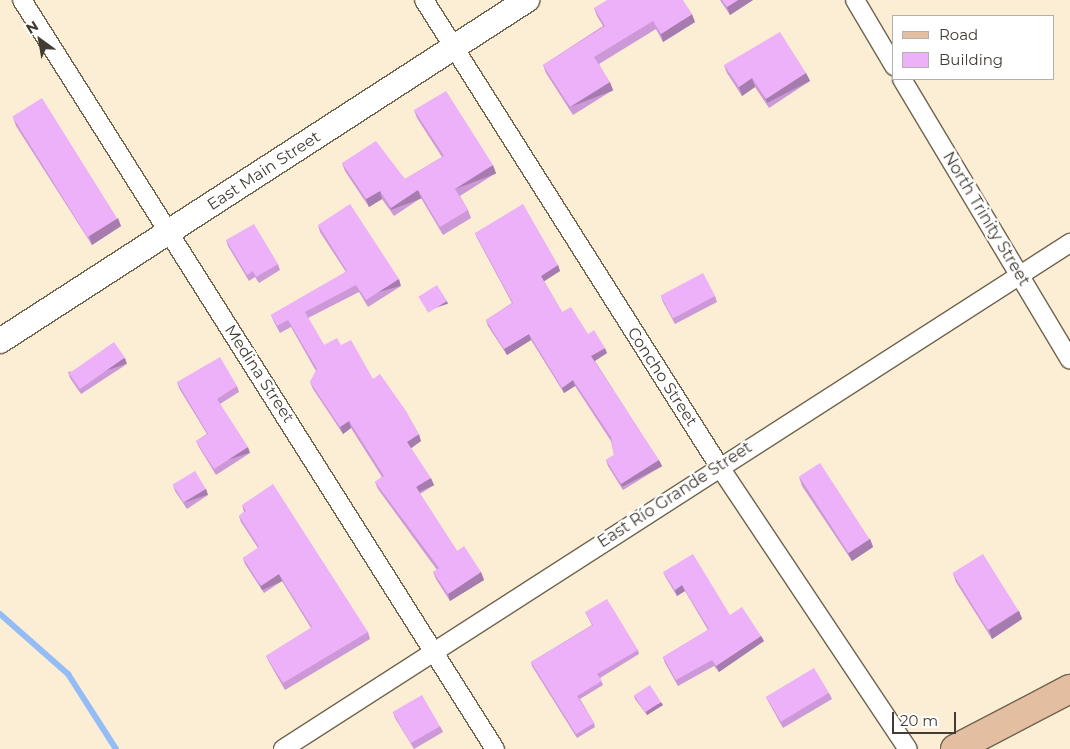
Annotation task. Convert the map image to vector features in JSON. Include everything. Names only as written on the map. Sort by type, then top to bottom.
[{"type":"main road","name":"East Main Street","points":[[0,341],[527,0]]},
{"type":"main road","points":[[955,749],[1070,689]]},
{"type":"street","name":"Medina Street","points":[[22,0],[435,649],[494,749]]},
{"type":"street","name":"Concho Street","points":[[424,0],[719,466],[908,749]]},
{"type":"street","points":[[855,0],[892,63]]},
{"type":"street","name":"North Trinity Street","points":[[903,80],[1070,360]]},
{"type":"street","name":"East Río Grande Street","points":[[282,749],[719,466],[1070,243]]},
{"type":"building","points":[[607,0],[683,0],[692,14],[661,34],[653,21],[594,57],[610,82],[570,107],[543,65],[605,26],[594,8]]},
{"type":"building","points":[[722,0],[738,0],[727,7]]},
{"type":"building","points":[[780,32],[806,73],[766,99],[752,78],[739,87],[724,65]]},
{"type":"building","points":[[446,91],[493,165],[455,189],[468,210],[440,227],[418,190],[391,208],[380,191],[366,199],[342,163],[376,141],[405,179],[444,156],[414,110]]},
{"type":"building","points":[[42,98],[117,218],[88,237],[12,117]]},
{"type":"building","points":[[350,204],[399,279],[366,300],[356,285],[305,312],[324,345],[337,338],[341,345],[351,340],[373,379],[380,374],[406,411],[419,434],[407,442],[431,478],[416,487],[457,551],[464,546],[481,572],[448,594],[433,572],[439,568],[375,482],[384,476],[349,421],[340,427],[310,382],[317,369],[288,320],[277,326],[271,315],[347,271],[318,225]]},
{"type":"building","points":[[523,204],[558,265],[541,276],[562,312],[571,307],[588,334],[594,330],[605,348],[591,356],[659,460],[621,484],[606,460],[614,455],[611,437],[573,380],[562,388],[529,334],[504,349],[486,320],[513,303],[475,233]]},
{"type":"building","points":[[254,224],[278,264],[256,277],[253,271],[247,275],[226,240]]},
{"type":"building","points":[[703,273],[715,296],[673,318],[661,296]]},
{"type":"building","points":[[437,285],[447,301],[428,313],[418,297]]},
{"type":"building","points":[[114,342],[125,358],[80,389],[69,374]]},
{"type":"building","points":[[220,357],[237,386],[217,399],[248,447],[214,469],[196,441],[208,434],[177,382]]},
{"type":"building","points":[[820,463],[870,539],[849,553],[799,477]]},
{"type":"building","points":[[195,471],[206,489],[184,502],[173,484]]},
{"type":"building","points":[[273,484],[368,632],[283,683],[266,656],[312,627],[279,574],[261,586],[243,558],[259,547],[239,516],[246,511],[242,505]]},
{"type":"building","points":[[693,554],[730,615],[742,607],[761,636],[716,666],[712,660],[676,680],[663,657],[709,629],[682,585],[675,590],[663,572]]},
{"type":"building","points":[[983,554],[1019,611],[988,630],[952,573]]},
{"type":"building","points":[[607,599],[638,650],[597,674],[602,681],[577,696],[594,723],[576,734],[531,662],[593,625],[585,612]]},
{"type":"building","points":[[814,668],[829,693],[781,722],[766,697]]},
{"type":"building","points":[[650,685],[661,702],[645,712],[634,695]]},
{"type":"building","points":[[422,695],[440,726],[411,743],[393,712]]},
{"type":"waterway","points":[[0,614],[68,674],[116,749]]}]
